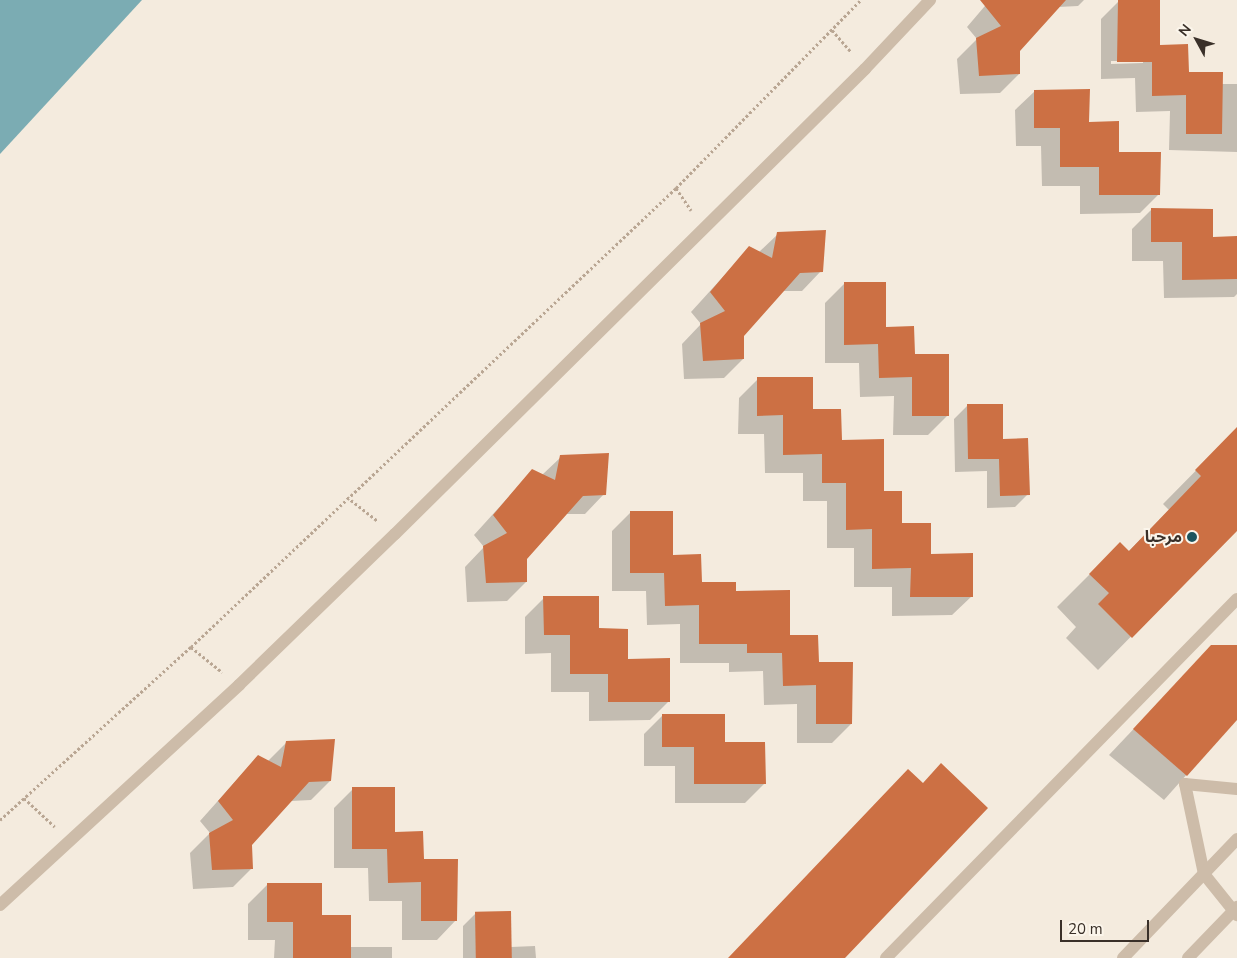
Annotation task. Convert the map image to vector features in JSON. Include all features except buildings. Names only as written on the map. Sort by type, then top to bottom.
[{"type":"street","points":[[0,905],[239,685],[395,534],[865,69],[930,0]]},
{"type":"street","points":[[886,958],[1237,599]]},
{"type":"street","points":[[1188,958],[1236,911],[1204,874],[1185,784],[1237,789]]},
{"type":"street","points":[[1123,958],[1237,839]]},
{"type":"path","points":[[0,820],[191,647],[347,497],[676,188],[861,0]]},
{"type":"path","points":[[832,30],[865,69]]},
{"type":"path","points":[[676,188],[704,228]]},
{"type":"path","points":[[347,497],[395,534]]},
{"type":"path","points":[[191,647],[239,685]]},
{"type":"path","points":[[24,798],[70,841]]},
{"type":"water","points":[[0,0],[142,0],[0,154]]},
{"type":"place","name":"مرحبا","points":[[1192,537]]}]
